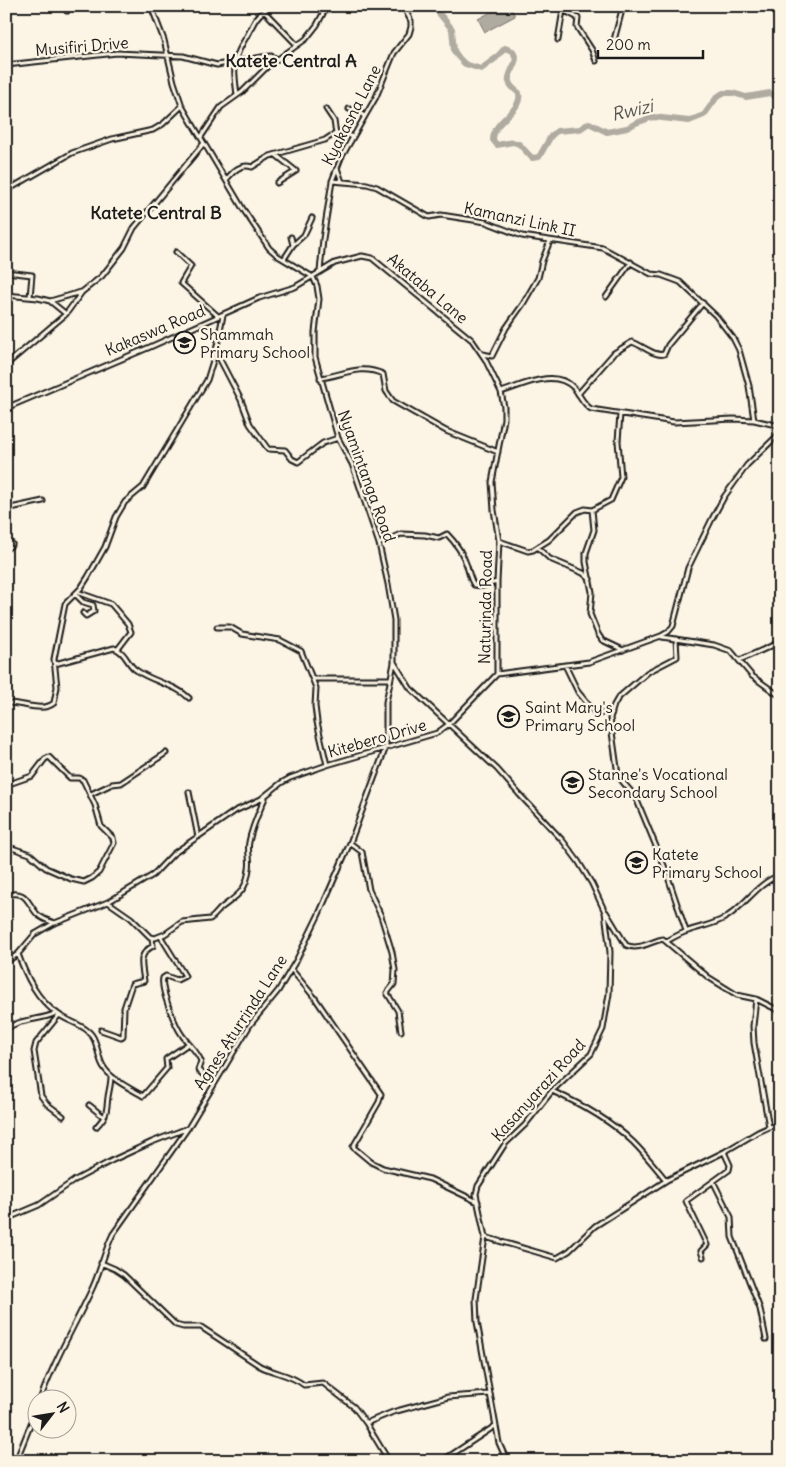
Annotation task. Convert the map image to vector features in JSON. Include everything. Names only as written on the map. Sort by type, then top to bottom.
[{"type":"street","points":[[67,11],[68,6]]},
{"type":"street","points":[[151,6],[164,40],[182,106],[243,209],[269,248],[313,277]]},
{"type":"street","points":[[237,95],[234,63],[238,51],[256,18],[268,6]]},
{"type":"street","points":[[201,138],[221,107],[242,92],[277,58],[306,39],[317,25],[327,6]]},
{"type":"street","points":[[346,6],[350,8],[373,6]]},
{"type":"street","name":"Kyakasna Lane","points":[[320,272],[332,181],[353,136],[376,97],[394,53],[411,27],[409,14],[404,6]]},
{"type":"street","points":[[614,40],[623,6]]},
{"type":"street","points":[[558,40],[562,8],[578,18],[577,27],[592,50],[596,61]]},
{"type":"street","points":[[264,11],[297,46]]},
{"type":"street","name":"Musifiri Drive","points":[[6,65],[109,53],[183,56],[217,65],[262,57],[271,56],[277,58]]},
{"type":"street","points":[[6,191],[72,153],[112,139],[153,130],[164,124],[182,106]]},
{"type":"street","points":[[326,109],[334,121],[336,134]]},
{"type":"street","points":[[349,109],[360,111],[364,117]]},
{"type":"street","points":[[226,180],[239,167],[252,167],[270,156],[325,140],[341,132],[353,136]]},
{"type":"street","points":[[6,365],[8,360],[66,314],[82,292],[111,267],[134,228],[204,143]]},
{"type":"street","points":[[276,155],[296,172],[277,183]]},
{"type":"street","points":[[337,167],[342,182]]},
{"type":"street","name":"Kamanzi Link II","points":[[332,181],[377,187],[429,217],[441,215],[486,222],[522,236],[603,248],[651,274],[661,275],[680,282],[726,328],[739,350],[749,386],[754,420]]},
{"type":"street","points":[[284,259],[293,245],[304,235],[312,218]]},
{"type":"street","points":[[291,238],[293,245]]},
{"type":"street","points":[[482,354],[492,356],[506,328],[538,278],[550,241]]},
{"type":"street","points":[[176,252],[191,266],[181,282],[218,316]]},
{"type":"street","name":"Akataba Lane","points":[[313,277],[335,263],[362,256],[372,258],[472,340],[482,354],[501,392],[504,419],[498,452]]},
{"type":"street","points":[[606,297],[631,262]]},
{"type":"street","points":[[6,272],[32,275],[30,297]]},
{"type":"street","name":"Kakaswa Road","points":[[6,408],[259,298],[295,287],[313,277]]},
{"type":"street","name":"Nyamintanga Road","points":[[313,277],[319,299],[315,332],[315,357],[338,438],[352,464],[379,544],[394,620],[394,662]]},
{"type":"street","points":[[6,295],[50,301],[82,292]]},
{"type":"street","points":[[50,301],[66,314]]},
{"type":"street","points":[[578,394],[614,353],[632,342],[658,355],[664,354],[668,346],[703,303]]},
{"type":"street","points":[[6,703],[35,707],[52,706],[56,700],[55,654],[66,604],[76,593],[99,559],[117,514],[128,499],[143,487],[201,390],[216,351],[223,315]]},
{"type":"street","points":[[216,351],[241,400],[250,424],[268,449],[285,450],[292,459],[298,462],[324,443],[338,438]]},
{"type":"street","points":[[320,378],[358,369],[379,372],[383,374],[386,391],[393,401],[446,431],[498,452]]},
{"type":"street","points":[[501,392],[552,377],[562,379],[574,388],[586,406],[591,409],[674,422],[722,419],[754,420],[780,426]]},
{"type":"street","points":[[499,541],[528,551],[538,548],[561,530],[577,512],[585,509],[592,510],[611,500],[622,477],[618,441],[620,414]]},
{"type":"street","points":[[497,674],[589,662],[668,632],[673,626],[688,568],[716,512],[747,466],[780,433]]},
{"type":"street","name":"Naturinda Road","points":[[497,674],[496,582],[499,541],[492,482],[498,452]]},
{"type":"street","points":[[6,509],[43,501]]},
{"type":"street","points":[[592,510],[594,530],[586,553],[592,592],[590,614],[602,640],[623,650]]},
{"type":"street","points":[[379,544],[401,534],[439,538],[447,534],[461,554],[470,580],[474,585],[482,586],[496,582]]},
{"type":"street","points":[[538,548],[550,559],[583,573],[590,579]]},
{"type":"street","points":[[76,593],[83,602],[93,605],[94,612],[86,616],[83,613]]},
{"type":"street","points":[[76,593],[111,604],[128,624],[131,632],[118,649]]},
{"type":"street","points":[[217,626],[230,627],[242,634],[280,640],[300,651],[316,688],[314,706],[326,765]]},
{"type":"street","points":[[661,636],[723,647],[731,651],[752,676],[780,696]]},
{"type":"street","points":[[676,639],[677,657],[648,672],[618,698],[610,718],[618,775],[636,798],[665,868],[686,931]]},
{"type":"street","points":[[740,660],[780,642]]},
{"type":"street","points":[[55,664],[112,648],[118,649],[136,670],[172,687],[189,698]]},
{"type":"street","points":[[394,662],[410,688],[449,724]]},
{"type":"street","name":"Agnes Aturrinda Lane","points":[[44,1390],[70,1332],[91,1291],[113,1234],[188,1128],[250,1025],[278,992],[319,914],[350,843],[386,747],[386,702],[394,662]]},
{"type":"street","points":[[565,665],[578,692],[597,715],[604,712],[612,713]]},
{"type":"street","name":"Kitebero Drive","points":[[6,962],[18,954],[35,934],[55,923],[108,902],[153,875],[168,858],[235,811],[266,796],[280,783],[326,765],[438,733],[497,674]]},
{"type":"street","points":[[313,679],[390,680]]},
{"type":"street","name":"Kasanyarazi Road","points":[[449,724],[497,769],[578,861],[592,884],[605,912],[610,952],[608,994],[603,1029],[591,1054],[552,1091],[525,1126],[505,1144],[478,1186],[476,1194],[485,1237],[476,1299],[477,1322],[495,1426],[499,1444],[507,1461]]},
{"type":"street","points":[[91,794],[112,784],[124,782],[166,753]]},
{"type":"street","points":[[6,785],[32,776],[45,759],[49,757],[70,778],[83,780],[91,794],[101,826],[113,838],[114,843],[99,872],[84,882],[71,879],[46,868],[30,854],[6,846]]},
{"type":"street","points":[[189,792],[198,837]]},
{"type":"street","points":[[152,938],[161,937],[182,922],[210,919],[219,909],[231,902],[242,891],[249,868],[247,854],[251,830],[266,796]]},
{"type":"street","points":[[350,843],[362,852],[369,890],[381,916],[392,952],[395,970],[394,984],[387,993],[398,1011],[401,1031]]},
{"type":"street","points":[[667,941],[686,931],[720,921],[728,916],[760,886],[771,878],[780,875]]},
{"type":"street","points":[[6,895],[18,894],[25,897],[40,916],[55,923]]},
{"type":"street","points":[[101,1030],[123,1036],[126,999],[132,984],[144,981],[142,957],[144,951],[152,946],[152,938],[131,918],[108,902]]},
{"type":"street","points":[[605,912],[626,945],[632,948],[660,939],[667,941],[685,959],[708,977],[737,995],[756,999],[780,1012]]},
{"type":"street","points":[[161,937],[185,976],[178,980],[166,976],[161,983],[181,1033],[201,1061],[198,1070],[214,1084]]},
{"type":"street","points":[[18,954],[34,988],[45,1003],[58,1014],[90,1032],[102,1064],[111,1076],[143,1096],[167,1068],[166,1059],[188,1044]]},
{"type":"street","points":[[291,969],[315,998],[380,1094],[379,1102],[353,1147],[371,1162],[383,1168],[430,1179],[478,1202]]},
{"type":"street","points":[[756,999],[752,1026],[769,1127]]},
{"type":"street","points":[[6,1029],[17,1022],[58,1014]]},
{"type":"street","points":[[58,1014],[36,1043],[34,1050],[38,1089],[41,1096],[47,1104],[63,1116]]},
{"type":"street","points":[[96,1128],[108,1108],[111,1076]]},
{"type":"street","points":[[552,1091],[575,1101],[616,1128],[633,1142],[667,1180]]},
{"type":"street","points":[[89,1105],[104,1117]]},
{"type":"street","points":[[485,1237],[557,1258],[569,1251],[595,1226],[667,1180],[724,1152],[758,1132],[780,1125]]},
{"type":"street","points":[[6,1219],[39,1205],[75,1180],[113,1160],[188,1128]]},
{"type":"street","points":[[703,1258],[701,1251],[707,1245],[686,1202],[714,1183],[730,1168],[724,1152]]},
{"type":"street","points":[[714,1183],[731,1217],[732,1237],[760,1309],[766,1339]]},
{"type":"street","points":[[101,1263],[124,1275],[176,1325],[201,1327],[260,1366],[295,1378],[304,1385],[323,1383],[354,1407],[389,1461]]},
{"type":"street","points":[[366,1423],[393,1412],[448,1397],[489,1394]]},
{"type":"street","points":[[442,1461],[495,1426]]},
{"type":"street","points":[[16,1461],[28,1431]]},
{"type":"shaded area","points":[[502,6],[510,6],[515,16],[485,32],[478,19]]},
{"type":"waterway","name":"Rwizi","points":[[433,6],[452,29],[454,51],[465,64],[481,69],[496,58],[505,48],[513,51],[516,59],[509,81],[513,89],[519,93],[519,100],[513,111],[498,126],[493,140],[497,145],[513,142],[519,144],[532,158],[539,157],[551,136],[557,131],[580,129],[589,123],[607,132],[627,128],[653,117],[689,121],[704,115],[717,97],[723,93],[733,93],[746,97],[770,93],[780,100]]},
{"type":"place","name":"Shammah Primary School","points":[[184,343]]},
{"type":"place","name":"Saint Mary's Primary School","points":[[509,716]]},
{"type":"place","name":"Stanne's Vocational Secondary School","points":[[572,783]]},
{"type":"place","name":"Katete Primary School","points":[[636,863]]},
{"type":"district","name":"Katete Central A","points":[[291,60]]},
{"type":"district","name":"Katete Central B","points":[[156,212]]}]
